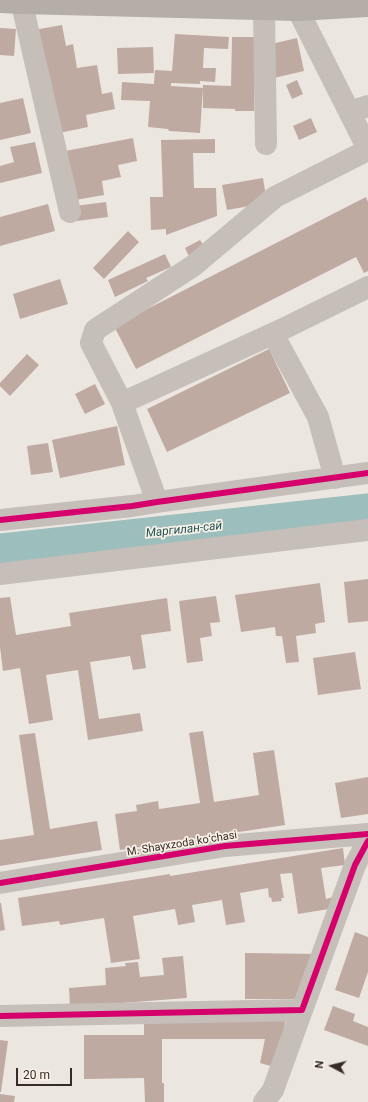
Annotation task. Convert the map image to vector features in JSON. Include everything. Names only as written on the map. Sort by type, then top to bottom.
[{"type":"main road","points":[[14,2],[281,7],[368,6]]},
{"type":"street","points":[[14,2],[70,212]]},
{"type":"street","points":[[157,502],[122,403],[91,343],[95,330],[193,266],[275,197],[368,150],[359,109],[281,7]]},
{"type":"street","points":[[266,144],[281,7]]},
{"type":"street","points":[[122,403],[274,334],[368,287]]},
{"type":"street","points":[[274,334],[318,416],[335,478]]},
{"type":"street","points":[[0,520],[132,506],[368,473]]},
{"type":"street","points":[[0,574],[368,530]]},
{"type":"street","name":"M. Shayxzoda koʻchasi","points":[[0,883],[225,846],[368,834]]},
{"type":"street","points":[[264,1102],[273,1090],[355,864],[368,841]]},
{"type":"street","points":[[0,1016],[302,1010]]},
{"type":"building","points":[[62,25],[66,46],[73,44],[77,68],[97,65],[102,94],[112,92],[115,109],[86,115],[88,127],[54,134],[34,30]]},
{"type":"building","points":[[0,28],[16,29],[14,56],[0,55]]},
{"type":"building","points":[[175,34],[229,37],[228,49],[204,48],[203,68],[216,68],[215,82],[200,81],[200,84],[171,83],[171,86],[203,88],[200,133],[169,131],[168,129],[148,127],[150,101],[121,100],[122,82],[154,84],[155,70],[172,71]]},
{"type":"building","points":[[232,37],[256,37],[254,111],[203,108],[203,85],[231,86]]},
{"type":"building","points":[[297,38],[304,71],[274,78],[267,45]]},
{"type":"building","points":[[153,47],[154,73],[118,74],[117,48]]},
{"type":"building","points":[[297,80],[303,94],[292,99],[286,85]]},
{"type":"building","points":[[23,98],[31,133],[0,140],[0,103]]},
{"type":"building","points":[[311,118],[317,132],[299,140],[293,126]]},
{"type":"building","points":[[133,138],[137,161],[118,165],[121,177],[102,181],[104,195],[70,201],[60,152]]},
{"type":"building","points":[[215,139],[215,153],[193,153],[194,188],[216,188],[217,216],[166,235],[166,229],[151,230],[150,197],[163,197],[161,140]]},
{"type":"building","points":[[35,142],[42,173],[0,183],[0,166],[14,162],[10,147]]},
{"type":"building","points":[[263,178],[267,203],[227,210],[222,185]]},
{"type":"building","points":[[366,197],[368,202],[368,271],[364,273],[356,257],[136,369],[114,326]]},
{"type":"building","points":[[106,202],[108,217],[77,221],[75,206]]},
{"type":"building","points":[[48,204],[55,231],[0,246],[0,217]]},
{"type":"building","points":[[128,231],[139,242],[104,279],[93,268]]},
{"type":"building","points":[[200,240],[206,249],[190,258],[185,248]]},
{"type":"building","points":[[165,254],[171,267],[146,278],[148,281],[115,297],[108,280]]},
{"type":"building","points":[[60,279],[68,304],[20,319],[13,294]]},
{"type":"building","points":[[269,349],[290,393],[167,452],[147,409]]},
{"type":"building","points":[[27,354],[39,365],[10,396],[0,386],[0,383]]},
{"type":"building","points":[[95,384],[105,404],[85,414],[75,394]]},
{"type":"building","points":[[117,426],[125,465],[60,478],[52,440]]},
{"type":"building","points":[[48,443],[53,472],[31,475],[27,446]]},
{"type":"building","points":[[368,579],[368,621],[348,623],[344,582]]},
{"type":"building","points":[[320,583],[325,622],[315,624],[316,633],[296,636],[299,662],[286,663],[282,636],[276,636],[275,627],[241,632],[235,595]]},
{"type":"building","points":[[216,596],[220,622],[210,623],[212,636],[200,638],[203,661],[187,663],[179,601]]},
{"type":"building","points":[[10,597],[16,635],[71,626],[69,613],[167,598],[171,631],[141,635],[146,668],[133,670],[130,656],[90,662],[99,719],[140,713],[143,731],[88,740],[78,670],[46,675],[53,720],[29,724],[20,668],[3,671],[0,647],[0,598]]},
{"type":"building","points":[[355,652],[361,689],[318,695],[313,658]]},
{"type":"building","points":[[203,731],[214,802],[259,795],[253,753],[274,750],[285,825],[120,850],[115,814],[137,811],[136,805],[158,801],[159,809],[200,803],[189,733]]},
{"type":"building","points":[[35,733],[50,829],[97,821],[102,850],[0,866],[0,840],[34,835],[19,735]]},
{"type":"building","points":[[368,777],[368,814],[341,818],[335,783]]},
{"type":"building","points":[[343,848],[345,865],[321,868],[326,899],[333,897],[335,908],[298,914],[292,873],[280,874],[284,898],[281,898],[282,901],[272,902],[271,897],[269,898],[268,888],[240,893],[245,922],[226,925],[222,900],[192,905],[195,922],[178,925],[175,909],[133,916],[140,959],[111,963],[104,918],[60,925],[59,921],[22,926],[18,898],[170,874],[170,876]]},
{"type":"building","points":[[0,903],[5,930],[0,931]]},
{"type":"building","points":[[355,932],[368,937],[368,972],[359,998],[335,990]]},
{"type":"building","points":[[245,953],[319,954],[305,999],[245,999]]},
{"type":"building","points":[[183,956],[187,998],[70,1007],[69,988],[106,985],[105,968],[126,966],[125,963],[138,962],[140,977],[164,975],[162,958]]},
{"type":"building","points":[[333,1006],[355,1014],[353,1021],[368,1027],[368,1046],[324,1030]]},
{"type":"building","points":[[286,1017],[278,1068],[260,1063],[265,1039],[162,1039],[162,1083],[164,1083],[164,1102],[145,1102],[144,1078],[84,1079],[84,1035],[144,1035],[144,1019]]},
{"type":"building","points":[[0,1040],[8,1041],[1,1092],[0,1092]]},
{"type":"building","points":[[0,1094],[15,1096],[14,1102],[0,1102]]},
{"type":"waterway","name":"Маргилан-сай","points":[[0,550],[368,510]]},
{"type":"cycle path","points":[[0,520],[132,506],[368,473]]},
{"type":"cycle path","points":[[0,883],[225,846],[368,834]]},
{"type":"cycle path","points":[[0,1016],[302,1010],[355,865],[368,841]]}]
